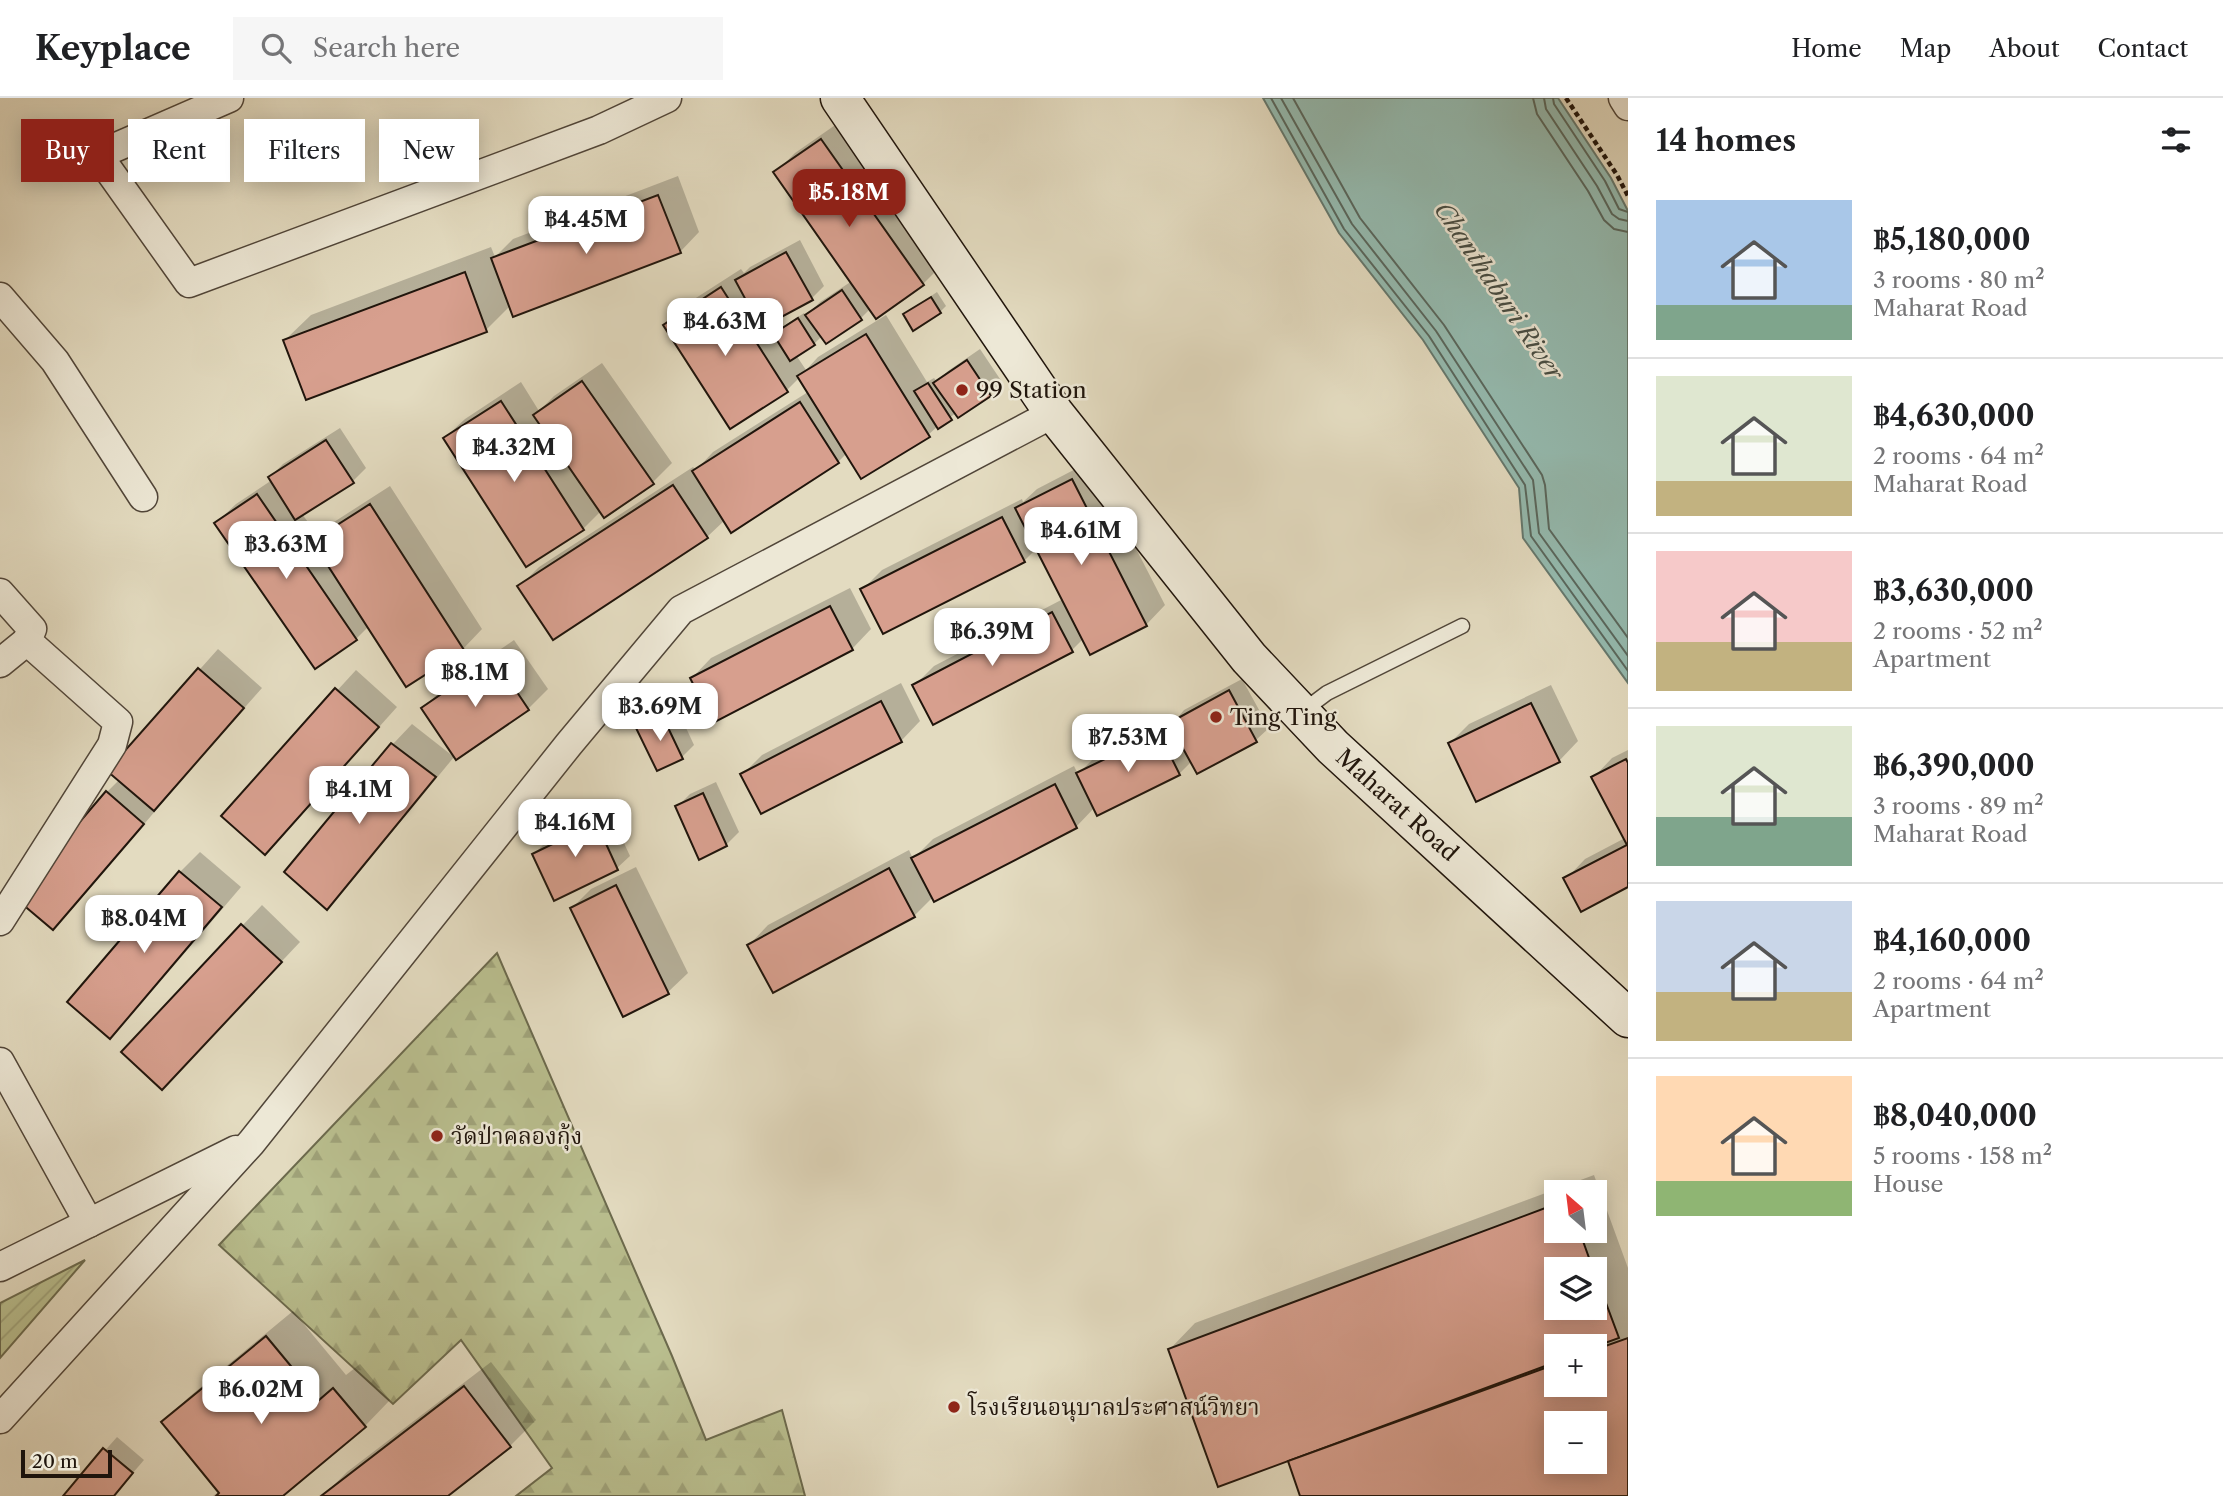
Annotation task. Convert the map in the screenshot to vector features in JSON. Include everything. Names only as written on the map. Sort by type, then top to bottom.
[{"type":"street","points":[[229,98],[98,155],[189,283],[599,130],[667,98]]},
{"type":"street","name":"Maharat Road","points":[[840,98],[1054,414],[1249,658],[1334,747],[1628,1018]]},
{"type":"street","points":[[1623,98],[1628,106]]},
{"type":"street","points":[[0,297],[55,361],[143,498]]},
{"type":"street","points":[[0,1419],[251,1143],[577,734],[681,610],[1054,414]]},
{"type":"street","points":[[0,593],[32,629],[27,641],[0,663]]},
{"type":"street","points":[[0,921],[112,745],[118,722],[27,641]]},
{"type":"street","points":[[0,1062],[89,1223]]},
{"type":"street","points":[[0,1267],[251,1143]]},
{"type":"lane","points":[[1300,712],[1327,693],[1462,626]]},
{"type":"path","points":[[1566,98],[1628,196]]},
{"type":"green space","points":[[497,953],[706,1440],[782,1410],[805,1496],[516,1496],[552,1468],[461,1340],[393,1404],[219,1245]]},
{"type":"green space","points":[[85,1260],[0,1358],[0,1303]]},
{"type":"water","name":"Chanthaburi River","points":[[1263,98],[1558,98],[1611,178],[1628,211],[1628,683],[1523,538],[1519,488],[1423,340],[1339,233]]},
{"type":"building","points":[[821,139],[924,285],[876,319],[773,172]]},
{"type":"building","points":[[658,195],[681,253],[513,317],[491,258]]},
{"type":"building","points":[[786,252],[813,300],[761,328],[735,280]]},
{"type":"building","points":[[465,272],[487,332],[306,400],[283,340]]},
{"type":"building","points":[[721,287],[788,392],[730,429],[663,325]]},
{"type":"building","points":[[842,290],[862,320],[826,344],[805,315]]},
{"type":"building","points":[[931,297],[941,313],[913,331],[903,314]]},
{"type":"building","points":[[798,318],[815,345],[790,361],[773,334]]},
{"type":"building","points":[[866,334],[930,437],[861,479],[797,376]]},
{"type":"building","name":"99 Station","points":[[967,360],[991,396],[958,418],[933,383]]},
{"type":"building","points":[[582,381],[654,484],[604,518],[533,415]]},
{"type":"building","points":[[928,383],[952,420],[938,429],[914,391]]},
{"type":"building","points":[[501,401],[584,530],[526,567],[443,438]]},
{"type":"building","points":[[800,402],[839,463],[731,533],[692,471]]},
{"type":"building","points":[[326,440],[354,483],[295,520],[268,477]]},
{"type":"building","points":[[1072,479],[1147,626],[1090,655],[1015,508]]},
{"type":"building","points":[[673,485],[708,538],[553,640],[517,586]]},
{"type":"building","points":[[257,494],[357,640],[315,669],[214,523]]},
{"type":"building","points":[[370,504],[464,650],[406,687],[312,541]]},
{"type":"building","points":[[1002,517],[1025,562],[883,634],[860,589]]},
{"type":"building","points":[[830,606],[853,650],[713,723],[690,678]]},
{"type":"building","points":[[1052,612],[1073,652],[933,725],[912,685]]},
{"type":"building","points":[[494,658],[529,710],[456,760],[421,708]]},
{"type":"building","points":[[198,668],[244,708],[154,811],[107,771]]},
{"type":"building","points":[[335,688],[379,727],[265,855],[221,816]]},
{"type":"building","points":[[1229,690],[1257,742],[1197,774],[1169,723]]},
{"type":"building","points":[[881,701],[902,742],[761,814],[740,774]]},
{"type":"building","points":[[1531,703],[1560,762],[1476,802],[1448,743]]},
{"type":"building","points":[[662,715],[683,759],[657,771],[636,728]]},
{"type":"building","points":[[1159,733],[1180,775],[1097,816],[1076,773]]},
{"type":"building","points":[[391,743],[436,777],[327,910],[284,872]]},
{"type":"building","points":[[1626,759],[1628,887],[1581,912],[1563,878],[1627,845],[1591,777]]},
{"type":"building","points":[[1055,784],[1077,828],[934,902],[911,858]]},
{"type":"building","points":[[106,791],[144,824],[53,930],[15,898]]},
{"type":"building","points":[[703,793],[727,846],[699,860],[675,806]]},
{"type":"building","points":[[592,813],[618,870],[554,901],[532,854],[567,837],[562,828]]},
{"type":"building","points":[[889,868],[915,917],[773,993],[747,945]]},
{"type":"building","points":[[179,871],[222,907],[110,1039],[67,1002]]},
{"type":"building","points":[[616,885],[669,994],[623,1017],[570,908]]},
{"type":"building","points":[[241,924],[282,962],[162,1090],[121,1052]]},
{"type":"building","points":[[1544,1208],[1544,1243],[1584,1243],[1589,1257],[1544,1257],[1544,1320],[1607,1320],[1607,1306],[1619,1338],[1607,1342],[1607,1334],[1544,1334],[1544,1366],[1218,1487],[1168,1349]]},
{"type":"building","points":[[266,1336],[319,1400],[333,1388],[366,1427],[283,1496],[216,1496],[219,1493],[161,1422]]},
{"type":"building","points":[[1628,1338],[1628,1496],[1300,1496],[1288,1461],[1544,1368],[1544,1397],[1607,1397],[1607,1345]]},
{"type":"building","points":[[464,1386],[511,1447],[448,1496],[321,1496]]},
{"type":"building","points":[[103,1448],[133,1473],[114,1496],[63,1496]]},
{"type":"place","name":"99 Station","points":[[962,390]]},
{"type":"place","name":"Ting Ting","points":[[1216,717]]},
{"type":"place","name":"วัดป่าคลองกุ้ง","points":[[437,1136]]},
{"type":"place","name":"โรงเรียนอนุบาลประศาสน์วิทยา","points":[[954,1407]]}]
